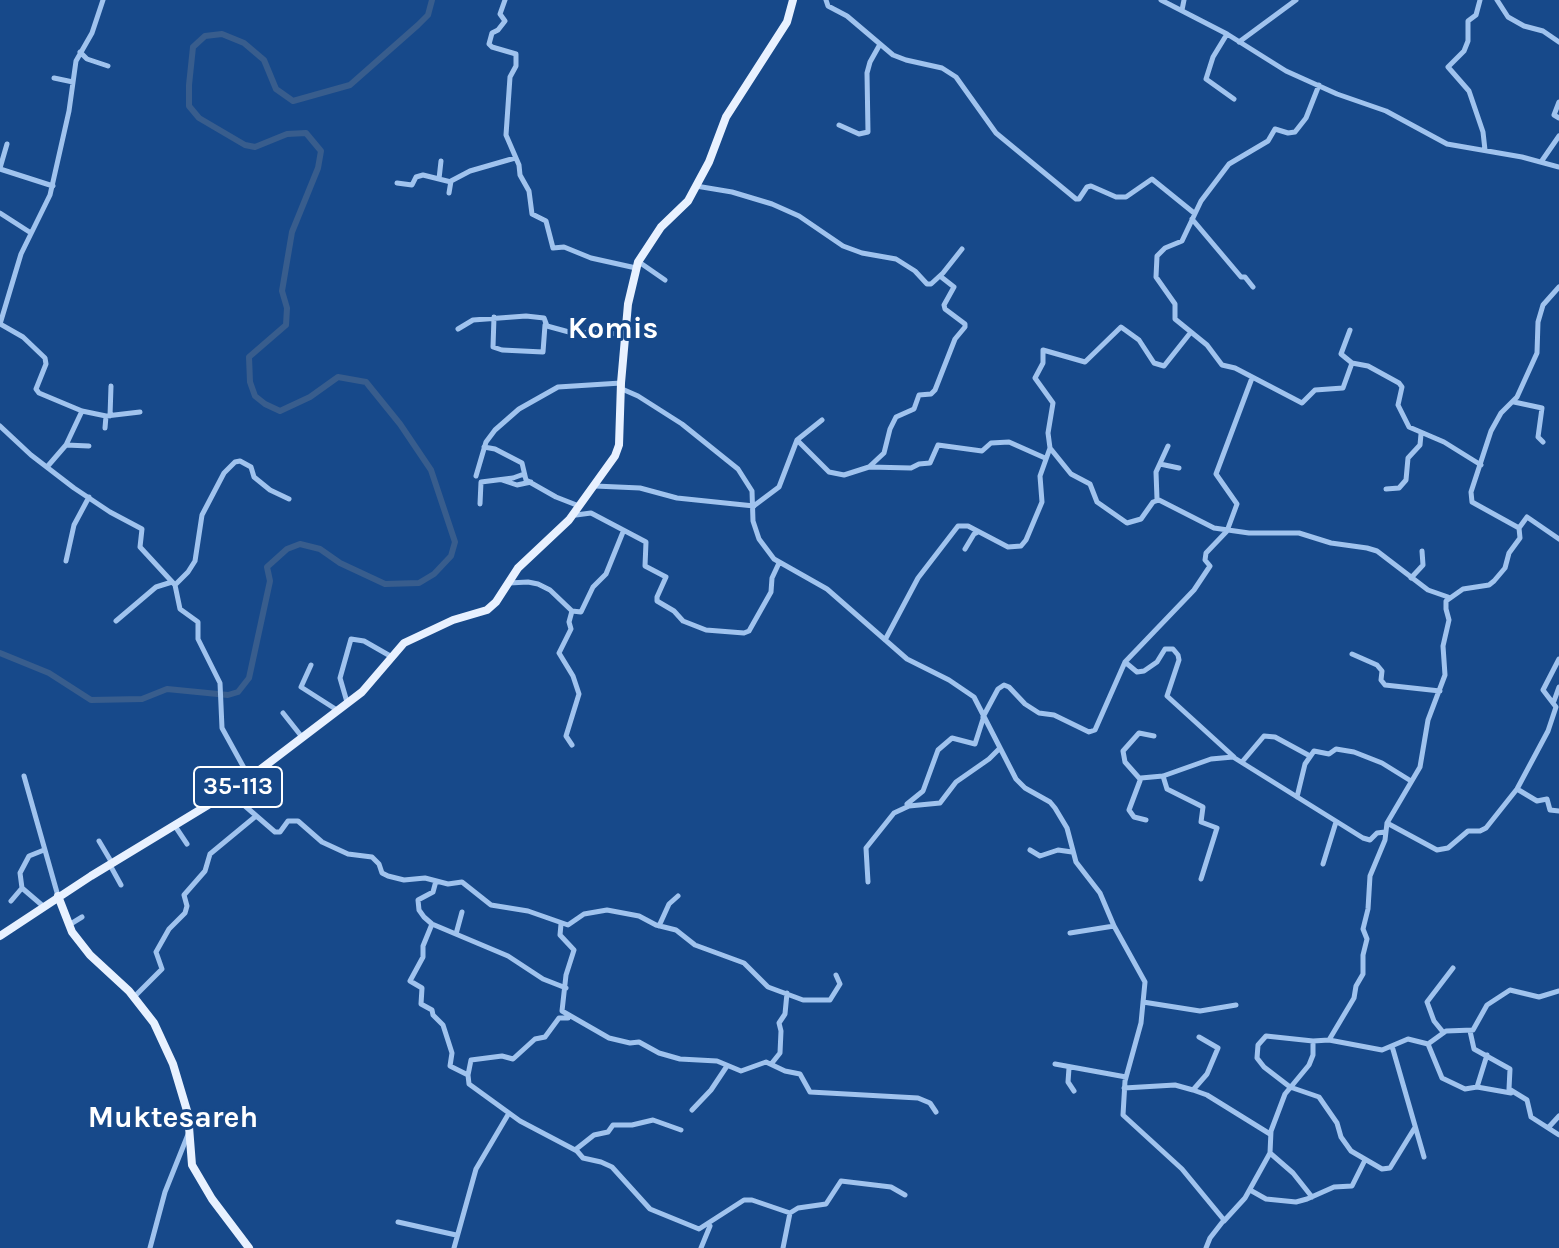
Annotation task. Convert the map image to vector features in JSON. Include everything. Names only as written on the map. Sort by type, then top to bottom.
[{"type":"main road","name":"35-113","points":[[0,936],[58,896],[230,793],[368,687],[408,641],[459,619],[479,614],[496,602],[533,552],[569,520],[595,486],[619,445],[628,304],[637,265],[661,227],[688,201],[709,162],[726,117],[787,22],[793,0]]},
{"type":"main road","points":[[58,896],[68,926],[83,947],[134,997],[154,1023],[173,1064],[188,1114],[194,1169],[249,1248]]},
{"type":"street","points":[[103,0],[92,33],[80,52],[53,186],[44,212],[21,254],[0,324],[23,337],[45,358],[37,392],[82,411],[108,416],[140,412]]},
{"type":"street","points":[[505,0],[500,14],[505,21],[492,33],[489,44],[516,54],[516,66],[510,77],[506,135],[520,175],[529,190],[532,214],[546,221],[553,248],[564,247],[591,258],[637,265],[665,280]]},
{"type":"street","points":[[826,0],[828,6],[847,16],[879,46],[906,60],[942,68],[956,77],[996,133],[1076,199],[1089,186],[1116,197],[1126,197],[1152,179],[1193,216],[1239,275],[1253,287]]},
{"type":"street","points":[[1161,0],[1227,34],[1286,71],[1386,111],[1447,144],[1559,167]]},
{"type":"street","points":[[1182,10],[1184,0]]},
{"type":"street","points":[[1239,42],[1296,0]]},
{"type":"street","points":[[1480,0],[1476,15],[1468,21],[1468,41],[1464,51],[1448,67],[1469,91],[1482,125],[1485,150]]},
{"type":"street","points":[[1497,0],[1508,17],[1524,26],[1543,31],[1559,42]]},
{"type":"street","points":[[1227,34],[1213,57],[1206,79],[1234,99]]},
{"type":"street","points":[[839,125],[859,134],[868,132],[867,73],[879,46]]},
{"type":"street","points":[[80,52],[87,59],[108,66]]},
{"type":"street","points":[[54,78],[73,82]]},
{"type":"street","points":[[1319,85],[1306,118],[1298,129],[1293,133],[1275,129],[1268,141],[1234,158],[1193,216],[1182,241],[1160,251],[1154,272],[1175,304],[1175,319],[1207,345],[1222,365],[1235,368],[1302,403],[1315,390],[1343,388],[1352,363]]},
{"type":"street","points":[[1559,102],[1554,115],[1559,118]]},
{"type":"street","points":[[1541,162],[1559,136]]},
{"type":"street","points":[[7,144],[0,169],[53,186]]},
{"type":"street","points":[[397,183],[412,185],[416,177],[423,175],[451,182],[478,168],[515,158]]},
{"type":"street","points":[[439,179],[441,161]]},
{"type":"street","points":[[449,193],[451,182]]},
{"type":"street","points":[[695,186],[732,192],[772,204],[799,216],[843,246],[896,259],[915,271],[927,284],[940,276],[962,249]]},
{"type":"street","points":[[0,213],[31,233]]},
{"type":"street","points":[[869,467],[884,453],[896,417],[914,409],[919,395],[931,394],[935,390],[955,339],[966,325],[945,309],[944,305],[954,287],[940,276]]},
{"type":"street","points":[[1157,499],[1205,526],[1227,531],[1299,533],[1331,543],[1377,551],[1428,590],[1448,597],[1463,589],[1489,585],[1505,568],[1509,553],[1521,533],[1519,528],[1472,502],[1471,492],[1491,431],[1501,413],[1514,402],[1539,350],[1538,322],[1543,305],[1559,287]]},
{"type":"street","points":[[458,329],[467,322],[494,317],[543,317],[546,319],[543,352],[493,347],[494,317]]},
{"type":"street","points":[[545,324],[569,332],[625,334]]},
{"type":"street","points":[[1168,446],[1156,474],[1157,499],[1141,519],[1131,523],[1124,521],[1097,502],[1090,484],[1071,474],[1050,448],[1048,433],[1053,403],[1035,378],[1043,363],[1043,350],[1085,362],[1121,327],[1139,340],[1154,363],[1164,366],[1191,332]]},
{"type":"street","points":[[1350,330],[1341,354],[1352,363],[1368,366],[1399,383],[1402,387],[1398,398],[1399,411],[1409,427],[1444,442],[1481,465]]},
{"type":"street","points":[[868,882],[866,848],[902,808],[923,791],[938,750],[952,738],[975,744],[983,717],[998,689],[1007,686],[1039,713],[1054,715],[1092,733],[1125,662],[1194,590],[1210,566],[1205,560],[1206,553],[1227,531],[1237,504],[1216,474],[1252,378]]},
{"type":"street","points":[[105,428],[111,386]]},
{"type":"street","points":[[476,476],[484,447],[495,430],[514,413],[551,390],[564,386],[621,386],[682,424],[730,462],[749,484],[754,506],[753,521],[759,539],[779,563],[827,589],[907,659],[974,697],[1020,784],[1055,808],[1067,828],[1077,865],[1100,893],[1114,926],[1144,978],[1146,985],[1141,1023],[1124,1088],[1125,1119],[1182,1169],[1224,1221]]},
{"type":"street","points":[[1514,402],[1542,408],[1538,437],[1543,442]]},
{"type":"street","points":[[47,467],[66,445],[82,411]]},
{"type":"street","points":[[595,486],[640,488],[677,498],[754,506],[779,487],[797,440],[822,420]]},
{"type":"street","points":[[0,426],[47,467],[106,510],[142,528],[140,547],[174,584],[180,609],[198,622],[198,639],[215,669],[223,732],[249,777]]},
{"type":"street","points":[[1386,489],[1399,488],[1406,480],[1408,458],[1420,445],[1421,434]]},
{"type":"street","points":[[797,440],[829,472],[844,475],[869,467],[911,468],[930,463],[938,445],[982,451],[991,443],[1009,442],[1045,458]]},
{"type":"street","points":[[66,445],[89,446]]},
{"type":"street","points":[[484,447],[493,448],[522,463],[526,480],[580,506]]},
{"type":"street","points":[[885,640],[912,587],[958,526],[968,526],[1008,547],[1021,546],[1042,502],[1040,476],[1050,448]]},
{"type":"street","points":[[116,621],[156,587],[174,584],[195,561],[202,515],[224,473],[236,461],[251,467],[255,478],[274,493],[289,499]]},
{"type":"street","points":[[1160,464],[1179,468]]},
{"type":"street","points":[[480,504],[480,483],[524,474]]},
{"type":"street","points":[[501,480],[517,485],[532,482]]},
{"type":"street","points":[[66,561],[74,525],[89,497]]},
{"type":"street","points":[[569,520],[581,513],[591,513],[646,542],[645,566],[666,577],[657,601],[674,611],[683,621],[706,630],[749,631],[771,592],[772,578],[779,563]]},
{"type":"street","points":[[1519,528],[1527,517],[1559,539]]},
{"type":"street","points":[[508,583],[538,584],[550,590],[572,611],[581,612],[593,587],[606,574],[623,532]]},
{"type":"street","points":[[965,549],[974,534],[979,532]]},
{"type":"street","points":[[1411,578],[1423,565],[1422,551]]},
{"type":"street","points":[[1329,1040],[1354,998],[1363,974],[1367,939],[1363,929],[1370,876],[1387,823],[1420,767],[1428,720],[1445,671],[1443,652],[1449,623],[1446,609],[1448,597]]},
{"type":"street","points":[[572,611],[571,629],[559,653],[573,676],[579,694],[566,736],[572,745]]},
{"type":"street","points":[[348,703],[340,681],[351,639],[364,641],[392,657]]},
{"type":"street","points":[[1125,662],[1137,672],[1144,671],[1157,662],[1165,649],[1173,649],[1179,660],[1167,696],[1235,758],[1367,840],[1385,832]]},
{"type":"street","points":[[1352,654],[1377,665],[1382,671],[1381,680],[1385,685],[1440,691]]},
{"type":"street","points":[[1554,702],[1543,690],[1559,659]]},
{"type":"street","points":[[311,665],[301,687],[338,711]]},
{"type":"street","points":[[1387,823],[1432,848],[1448,848],[1468,831],[1485,829],[1517,789],[1548,731],[1555,713],[1554,702],[1559,687]]},
{"type":"street","points":[[283,713],[302,737]]},
{"type":"street","points":[[1140,779],[1125,762],[1123,751],[1136,734],[1154,736]]},
{"type":"street","points":[[1242,762],[1264,736],[1275,737],[1310,756]]},
{"type":"street","points":[[902,808],[940,803],[956,782],[999,749]]},
{"type":"street","points":[[1297,797],[1314,751],[1329,754],[1336,749],[1347,750],[1382,763],[1411,781]]},
{"type":"street","points":[[1140,779],[1163,776],[1211,759],[1235,758]]},
{"type":"street","points":[[24,776],[58,896]]},
{"type":"street","points":[[1163,776],[1167,789],[1203,807],[1201,822],[1217,828],[1201,879]]},
{"type":"street","points":[[1140,779],[1130,814],[1146,820]]},
{"type":"street","points":[[1517,789],[1537,801],[1547,799],[1550,810],[1559,811]]},
{"type":"street","points":[[230,793],[278,833],[288,821],[300,822],[322,842],[348,854],[372,857],[386,875],[404,880],[421,878],[448,884],[462,882],[491,905],[528,911],[561,924],[571,925],[584,914],[609,910],[639,916],[676,930],[695,945],[744,963],[768,987],[803,1000],[829,1000],[840,984],[836,975]]},
{"type":"street","points":[[134,997],[162,969],[156,952],[169,929],[185,913],[184,895],[206,870],[210,854],[256,816]]},
{"type":"street","points":[[1323,864],[1336,822]]},
{"type":"street","points":[[175,826],[187,844]]},
{"type":"street","points":[[99,841],[121,885]]},
{"type":"street","points":[[43,906],[22,888],[20,873],[23,863],[34,853],[44,850]]},
{"type":"street","points":[[1030,850],[1040,856],[1058,850],[1072,852]]},
{"type":"street","points":[[436,881],[433,892],[421,896],[418,902],[421,914],[432,924],[508,956],[543,979],[566,988]]},
{"type":"street","points":[[11,901],[22,888]]},
{"type":"street","points":[[659,926],[669,904],[678,896]]},
{"type":"street","points":[[456,934],[462,912]]},
{"type":"street","points":[[68,926],[82,917]]},
{"type":"street","points":[[432,924],[423,957],[410,981],[422,988],[421,1005],[432,1010],[443,1025],[452,1053],[450,1066],[468,1075]]},
{"type":"street","points":[[561,924],[561,937],[574,950],[566,975],[562,1011],[609,1038],[639,1042],[659,1053],[680,1059],[717,1061],[743,1071],[761,1062],[772,1063],[802,1075],[810,1092],[918,1098],[930,1103],[936,1112]]},
{"type":"street","points":[[1070,933],[1114,926]]},
{"type":"street","points":[[1443,1032],[1434,1021],[1427,1002],[1453,968]]},
{"type":"street","points":[[1428,1044],[1443,1032],[1470,1031],[1487,1005],[1510,990],[1539,997],[1559,991]]},
{"type":"street","points":[[772,1063],[780,1053],[779,1023],[785,1014],[787,993]]},
{"type":"street","points":[[1143,1002],[1200,1011],[1236,1005]]},
{"type":"street","points":[[577,1018],[559,1018],[545,1037],[535,1039],[513,1059],[502,1056],[471,1060],[469,1084],[509,1113],[575,1150],[582,1158],[612,1167],[650,1209],[696,1229],[704,1228],[736,1203],[749,1199],[790,1213]]},
{"type":"street","points":[[1470,1031],[1474,1049],[1510,1068],[1508,1086],[1512,1093]]},
{"type":"street","points":[[1414,1129],[1390,1168],[1382,1169],[1345,1144],[1337,1123],[1319,1097],[1290,1087],[1259,1063],[1256,1052],[1261,1039],[1273,1036],[1329,1040],[1382,1050],[1408,1039],[1428,1044]]},
{"type":"street","points":[[1193,1090],[1206,1076],[1218,1047],[1199,1037]]},
{"type":"street","points":[[1206,1248],[1210,1238],[1250,1190],[1270,1153],[1270,1134],[1290,1087],[1309,1065],[1313,1041]]},
{"type":"street","points":[[1428,1044],[1442,1078],[1465,1089],[1477,1087],[1512,1093],[1526,1099],[1531,1117],[1559,1135]]},
{"type":"street","points":[[1392,1046],[1424,1157]]},
{"type":"street","points":[[1477,1087],[1487,1055]]},
{"type":"street","points":[[1055,1064],[1126,1077]]},
{"type":"street","points":[[692,1110],[711,1090],[727,1066]]},
{"type":"street","points":[[1069,1068],[1068,1082],[1074,1091]]},
{"type":"street","points":[[1124,1088],[1170,1085],[1203,1092],[1270,1134]]},
{"type":"street","points":[[454,1248],[480,1160],[498,1136],[509,1113]]},
{"type":"street","points":[[1548,1128],[1559,1116]]},
{"type":"street","points":[[575,1150],[594,1135],[608,1132],[613,1125],[653,1120],[681,1130]]},
{"type":"street","points":[[150,1248],[170,1177],[189,1132]]},
{"type":"street","points":[[1270,1153],[1293,1173],[1312,1197]]},
{"type":"street","points":[[1250,1190],[1266,1199],[1296,1202],[1334,1187],[1352,1186],[1365,1160]]},
{"type":"street","points":[[783,1248],[790,1213],[798,1208],[826,1204],[841,1181],[891,1187],[905,1195]]},
{"type":"street","points":[[701,1248],[712,1221]]},
{"type":"street","points":[[398,1222],[456,1235]]},
{"type":"waterway","points":[[0,653],[49,673],[91,700],[142,699],[167,689],[228,695],[238,692],[249,678],[270,581],[267,567],[287,549],[300,544],[320,549],[340,563],[385,584],[419,583],[434,574],[451,556],[455,542],[431,470],[366,382],[338,377],[310,397],[280,411],[255,396],[250,382],[249,357],[286,325],[287,308],[282,291],[292,232],[318,168],[321,151],[306,133],[287,134],[255,147],[245,145],[199,118],[189,106],[193,47],[205,36],[222,34],[244,43],[264,60],[276,89],[293,101],[350,85],[428,15],[432,0]]},
{"type":"district","name":"Komis","points":[[613,329]]},
{"type":"district","name":"Muktesareh","points":[[173,1118]]}]
